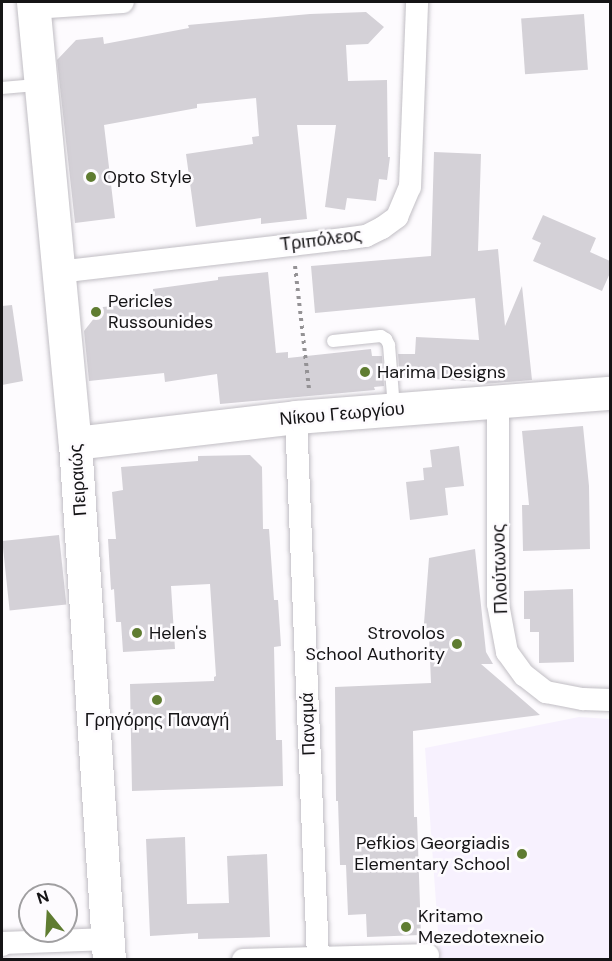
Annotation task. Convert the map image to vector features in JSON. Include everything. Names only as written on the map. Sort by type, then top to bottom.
[{"type":"street","points":[[33,5],[123,2]]},
{"type":"street","name":"Τριπόλεος","points":[[58,272],[366,236],[397,217],[404,203],[412,168],[417,2]]},
{"type":"street","name":"Πειραιώς","points":[[33,5],[75,443],[109,949]]},
{"type":"street","name":"Νίκου Γεωργίου","points":[[75,443],[304,417],[610,393]]},
{"type":"street","name":"Πλούτωνος","points":[[498,401],[498,604],[507,652],[524,675],[546,692],[582,699],[610,700]]},
{"type":"street","name":"Παναμά","points":[[304,417],[318,958]]},
{"type":"street","points":[[2,944],[109,949]]},
{"type":"street","points":[[243,960],[428,955]]},
{"type":"lane","points":[[2,88],[40,85]]},
{"type":"lane","points":[[333,340],[381,336],[386,339],[394,409]]},
{"type":"path","points":[[292,244],[304,417]]},
{"type":"shaded area","name":"Pefkios Georgiadis Elementary School","points":[[579,717],[610,719],[610,959],[440,959],[425,748]]},
{"type":"building","points":[[366,12],[384,27],[368,44],[346,45],[348,81],[387,80],[388,157],[390,157],[387,180],[379,179],[376,201],[347,198],[345,210],[325,207],[336,125],[297,125],[307,219],[261,224],[261,218],[196,227],[186,154],[253,144],[252,137],[259,136],[256,98],[197,104],[197,108],[104,125],[115,218],[75,223],[57,60],[76,40],[103,37],[104,44],[189,28],[188,25],[310,14]]},
{"type":"building","points":[[584,14],[588,70],[525,74],[521,18]]},
{"type":"building","points":[[434,152],[481,154],[478,251],[498,249],[505,326],[522,286],[532,380],[483,384],[483,382],[400,377],[398,354],[415,354],[416,337],[479,340],[475,298],[315,313],[311,266],[431,256]]},
{"type":"building","points":[[543,215],[596,238],[590,252],[610,261],[610,273],[602,291],[533,261],[541,243],[532,239]]},
{"type":"building","points":[[268,272],[276,353],[288,352],[288,358],[371,349],[372,356],[382,356],[384,386],[374,387],[375,390],[220,404],[217,374],[165,382],[164,373],[89,381],[84,331],[103,307],[154,302],[153,289],[218,280],[218,277]]},
{"type":"building","points":[[12,305],[23,381],[2,385],[2,306]]},
{"type":"building","points":[[583,426],[589,486],[590,549],[523,551],[522,505],[529,505],[522,431]]},
{"type":"building","points":[[459,446],[464,486],[445,488],[448,515],[410,520],[406,482],[424,480],[423,468],[432,467],[430,450]]},
{"type":"building","points":[[250,455],[262,467],[263,529],[269,529],[274,600],[278,600],[281,646],[274,647],[276,740],[282,740],[283,786],[132,791],[130,684],[214,681],[216,676],[210,584],[171,586],[175,649],[123,652],[121,622],[116,622],[114,589],[111,590],[108,539],[116,539],[112,492],[123,490],[121,467],[198,461],[198,456]]},
{"type":"building","points":[[59,535],[66,605],[10,611],[2,541]]},
{"type":"building","points":[[475,549],[486,652],[493,664],[481,664],[540,715],[413,731],[414,817],[417,817],[421,935],[367,937],[366,914],[348,915],[346,865],[340,865],[338,801],[336,801],[335,687],[431,683],[429,635],[423,636],[429,558]]},
{"type":"building","points":[[573,589],[574,662],[539,663],[539,632],[530,632],[530,619],[524,619],[524,591]]},
{"type":"building","points":[[185,837],[187,904],[229,903],[227,856],[267,854],[270,937],[198,939],[198,933],[150,936],[146,839]]},
{"type":"place","name":"Opto Style","points":[[91,177]]},
{"type":"place","name":"Pericles Russounides","points":[[96,312]]},
{"type":"place","name":"Harima Designs","points":[[365,372]]},
{"type":"place","name":"Helen's","points":[[137,633]]},
{"type":"place","name":"Strovolos School Authority","points":[[457,644]]},
{"type":"place","name":"Γρηγόρης Παναγή","points":[[157,700]]},
{"type":"place","name":"Pefkios Georgiadis Elementary School","points":[[522,854]]},
{"type":"place","name":"Kritamo Mezedotexneio","points":[[406,927]]}]
